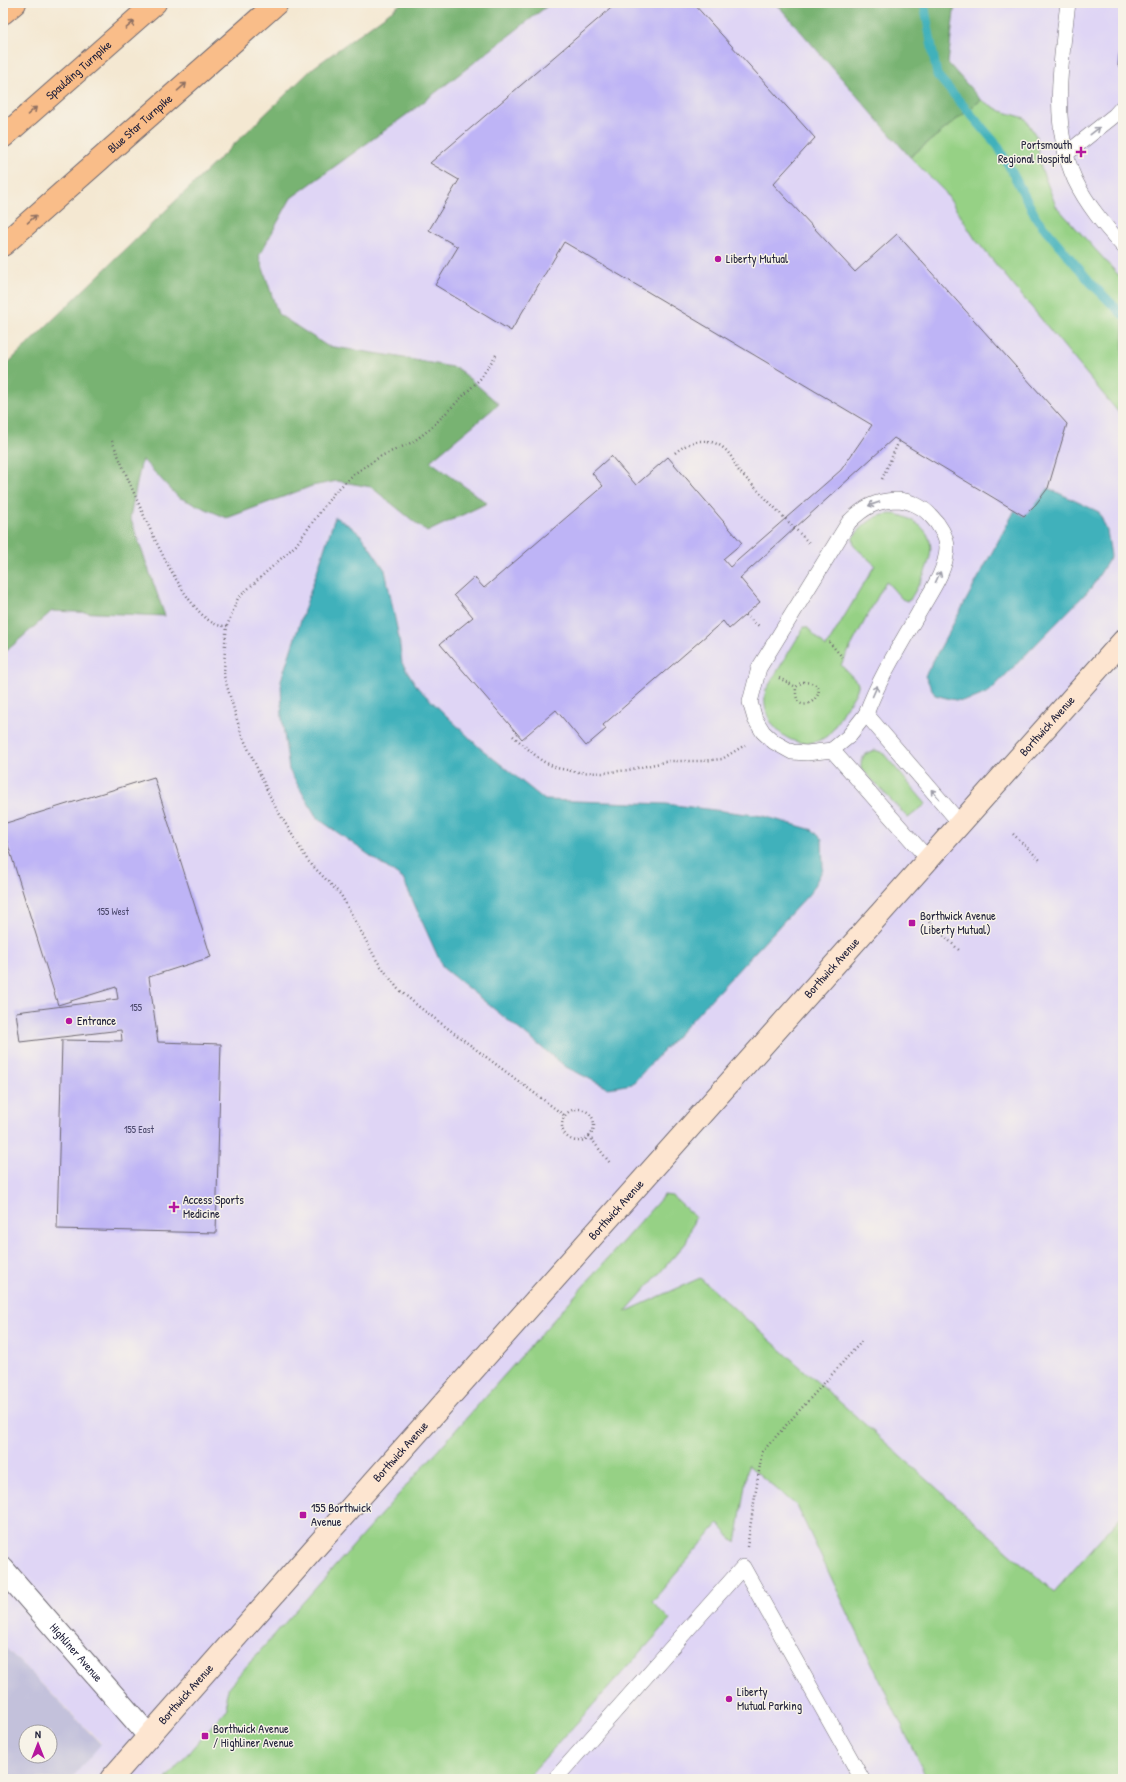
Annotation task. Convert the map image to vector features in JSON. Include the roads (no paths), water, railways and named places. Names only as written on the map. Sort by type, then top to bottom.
[{"type":"highway","points":[[3,14],[15,3]]},
{"type":"highway","name":"Spaulding Turnpike","points":[[3,137],[155,3]]},
{"type":"highway","name":"Blue Star Turnpike","points":[[3,244],[277,3]]},
{"type":"street","name":"Borthwick Avenue","points":[[111,1779],[1123,641]]},
{"type":"street","name":"Highliner Avenue","points":[[3,1569],[149,1736]]},
{"type":"lane","points":[[1068,3],[1060,66],[1059,106],[1066,154],[1075,179],[1087,202],[1123,246]]},
{"type":"lane","points":[[1066,154],[1115,115],[1123,106]]},
{"type":"lane","points":[[901,500],[914,504],[926,511],[945,536],[947,547],[945,563],[936,582],[876,689],[866,714],[848,737],[832,750],[807,753],[792,752],[774,742],[763,732],[755,719],[750,702],[758,668],[849,522],[871,503],[901,500]]},
{"type":"lane","points":[[866,714],[960,823]]},
{"type":"lane","points":[[832,750],[928,859]]},
{"type":"lane","points":[[555,1779],[744,1567],[862,1779]]},
{"type":"water","points":[[1048,488],[1099,512],[1107,531],[1111,556],[1091,588],[990,691],[968,700],[957,700],[935,695],[925,676],[1015,510],[1024,516],[1036,504]]},
{"type":"water","points":[[335,517],[350,526],[362,536],[385,570],[399,638],[402,663],[418,688],[479,747],[545,800],[666,804],[763,816],[813,830],[822,839],[823,869],[810,893],[632,1084],[608,1088],[566,1067],[443,968],[403,879],[317,818],[289,770],[282,718],[281,680]]},
{"type":"waterway","points":[[924,3],[937,75],[998,146],[1037,219],[1091,283],[1123,315]]},
{"type":"place","name":"Portsmouth Regional Hospital","points":[[1081,152]]},
{"type":"place","name":"Liberty Mutual","points":[[718,259]]},
{"type":"place","name":"Borthwick Avenue (Liberty Mutual)","points":[[912,923]]},
{"type":"place","name":"Entrance","points":[[69,1021]]},
{"type":"place","name":"Access Sports Medicine","points":[[174,1207]]},
{"type":"place","name":"155 Borthwick Avenue","points":[[303,1515]]},
{"type":"place","name":"Liberty Mutual Parking","points":[[729,1699]]},
{"type":"place","name":"Borthwick Avenue / Highliner Avenue","points":[[205,1736]]}]
